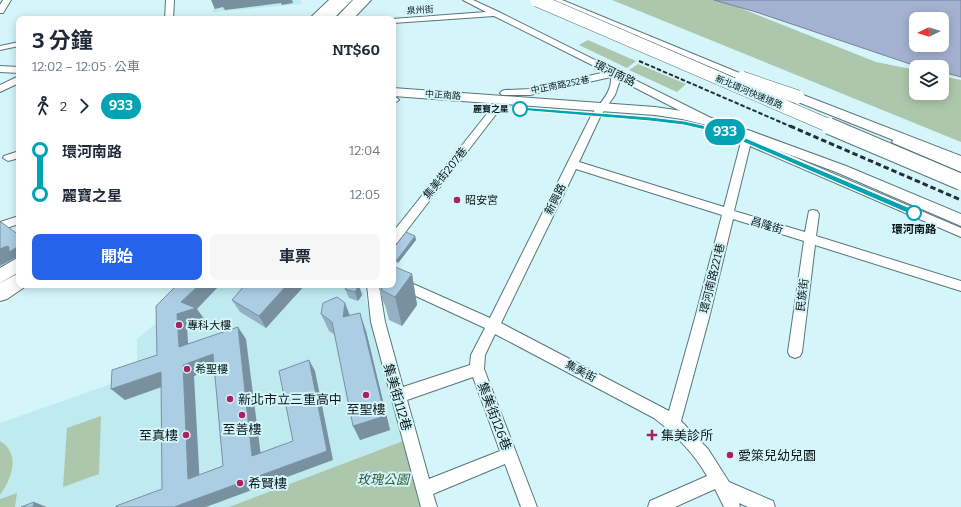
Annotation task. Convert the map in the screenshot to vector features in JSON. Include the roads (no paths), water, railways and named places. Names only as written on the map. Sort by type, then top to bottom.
[{"type":"highway","name":"新北環河快速道路","points":[[537,0],[961,184]]},
{"type":"highway","points":[[544,0],[961,176]]},
{"type":"highway","name":"新北環河快速道路","points":[[552,0],[961,168]]},
{"type":"highway","points":[[330,16],[352,1]]},
{"type":"highway","points":[[338,16],[352,1]]},
{"type":"highway","points":[[736,75],[798,97],[961,162]]},
{"type":"highway","points":[[0,282],[16,272]]},
{"type":"highway","points":[[0,293],[16,283]]},
{"type":"main road","points":[[322,16],[339,0]]},
{"type":"main road","points":[[342,16],[352,1]]},
{"type":"main road","points":[[0,62],[16,64]]},
{"type":"main road","points":[[0,69],[16,77]]},
{"type":"main road","name":"中正南路","points":[[396,98],[599,111],[730,130]]},
{"type":"main road","name":"中正南路","points":[[396,98],[497,107],[599,111],[655,111],[710,121],[730,130]]},
{"type":"main road","points":[[747,137],[841,169],[961,220]]},
{"type":"main road","points":[[0,276],[16,266]]},
{"type":"main road","points":[[0,299],[17,288]]},
{"type":"street","points":[[0,11],[7,0]]},
{"type":"street","points":[[169,16],[170,0]]},
{"type":"street","points":[[316,16],[333,0]]},
{"type":"street","points":[[352,1],[363,0]]},
{"type":"street","points":[[352,16],[367,0]]},
{"type":"street","name":"環河南路","points":[[466,0],[710,121]]},
{"type":"street","points":[[531,0],[887,154],[961,184]]},
{"type":"street","points":[[556,0],[961,168]]},
{"type":"street","name":"泉州街","points":[[396,21],[496,14]]},
{"type":"street","points":[[0,48],[16,45]]},
{"type":"street","name":"中正南路252巷","points":[[505,93],[530,92],[615,73]]},
{"type":"street","name":"新興路","points":[[493,326],[599,111],[610,97],[616,83],[615,73]]},
{"type":"street","points":[[0,89],[16,81]]},
{"type":"street","name":"集美街207巷","points":[[396,236],[497,107]]},
{"type":"street","points":[[730,130],[961,232]]},
{"type":"street","points":[[747,137],[781,149],[961,224]]},
{"type":"street","name":"環河南路221巷","points":[[673,422],[747,137]]},
{"type":"street","points":[[887,154],[895,140]]},
{"type":"street","points":[[8,158],[16,155]]},
{"type":"street","name":"昌隆街","points":[[572,164],[961,286]]},
{"type":"street","name":"民族街","points":[[795,352],[813,214]]},
{"type":"street","points":[[0,226],[16,221]]},
{"type":"street","name":"集美街","points":[[396,281],[493,326],[615,389],[673,422],[703,458],[721,484],[732,507]]},
{"type":"street","name":"集美街112巷","points":[[373,288],[378,322],[429,507]]},
{"type":"street","name":"集美街126巷","points":[[493,326],[478,354],[477,369],[529,507]]},
{"type":"street","points":[[398,396],[477,369]]},
{"type":"street","points":[[425,490],[509,455]]},
{"type":"street","points":[[656,507],[721,484],[767,507]]},
{"type":"railway","points":[[639,61],[792,127]]},
{"type":"railway","points":[[790,126],[961,200]]},
{"type":"place","name":"麗寶之星","points":[[520,109]]},
{"type":"place","name":"昭安宮","points":[[457,200]]},
{"type":"place","name":"環河南路","points":[[914,213]]},
{"type":"place","name":"專科大樓","points":[[179,325]]},
{"type":"place","name":"希聖樓","points":[[187,369]]},
{"type":"place","name":"至聖樓","points":[[366,395]]},
{"type":"place","name":"新北市立三重高中","points":[[230,399]]},
{"type":"place","name":"至善樓","points":[[242,415]]},
{"type":"place","name":"至真樓","points":[[186,435]]},
{"type":"place","name":"集美診所","points":[[652,435]]},
{"type":"place","name":"愛箂兒幼兒園","points":[[730,455]]},
{"type":"place","name":"希賢樓","points":[[240,483]]},
{"type":"park label","name":"玫瑰公園","points":[[383,479]]}]
